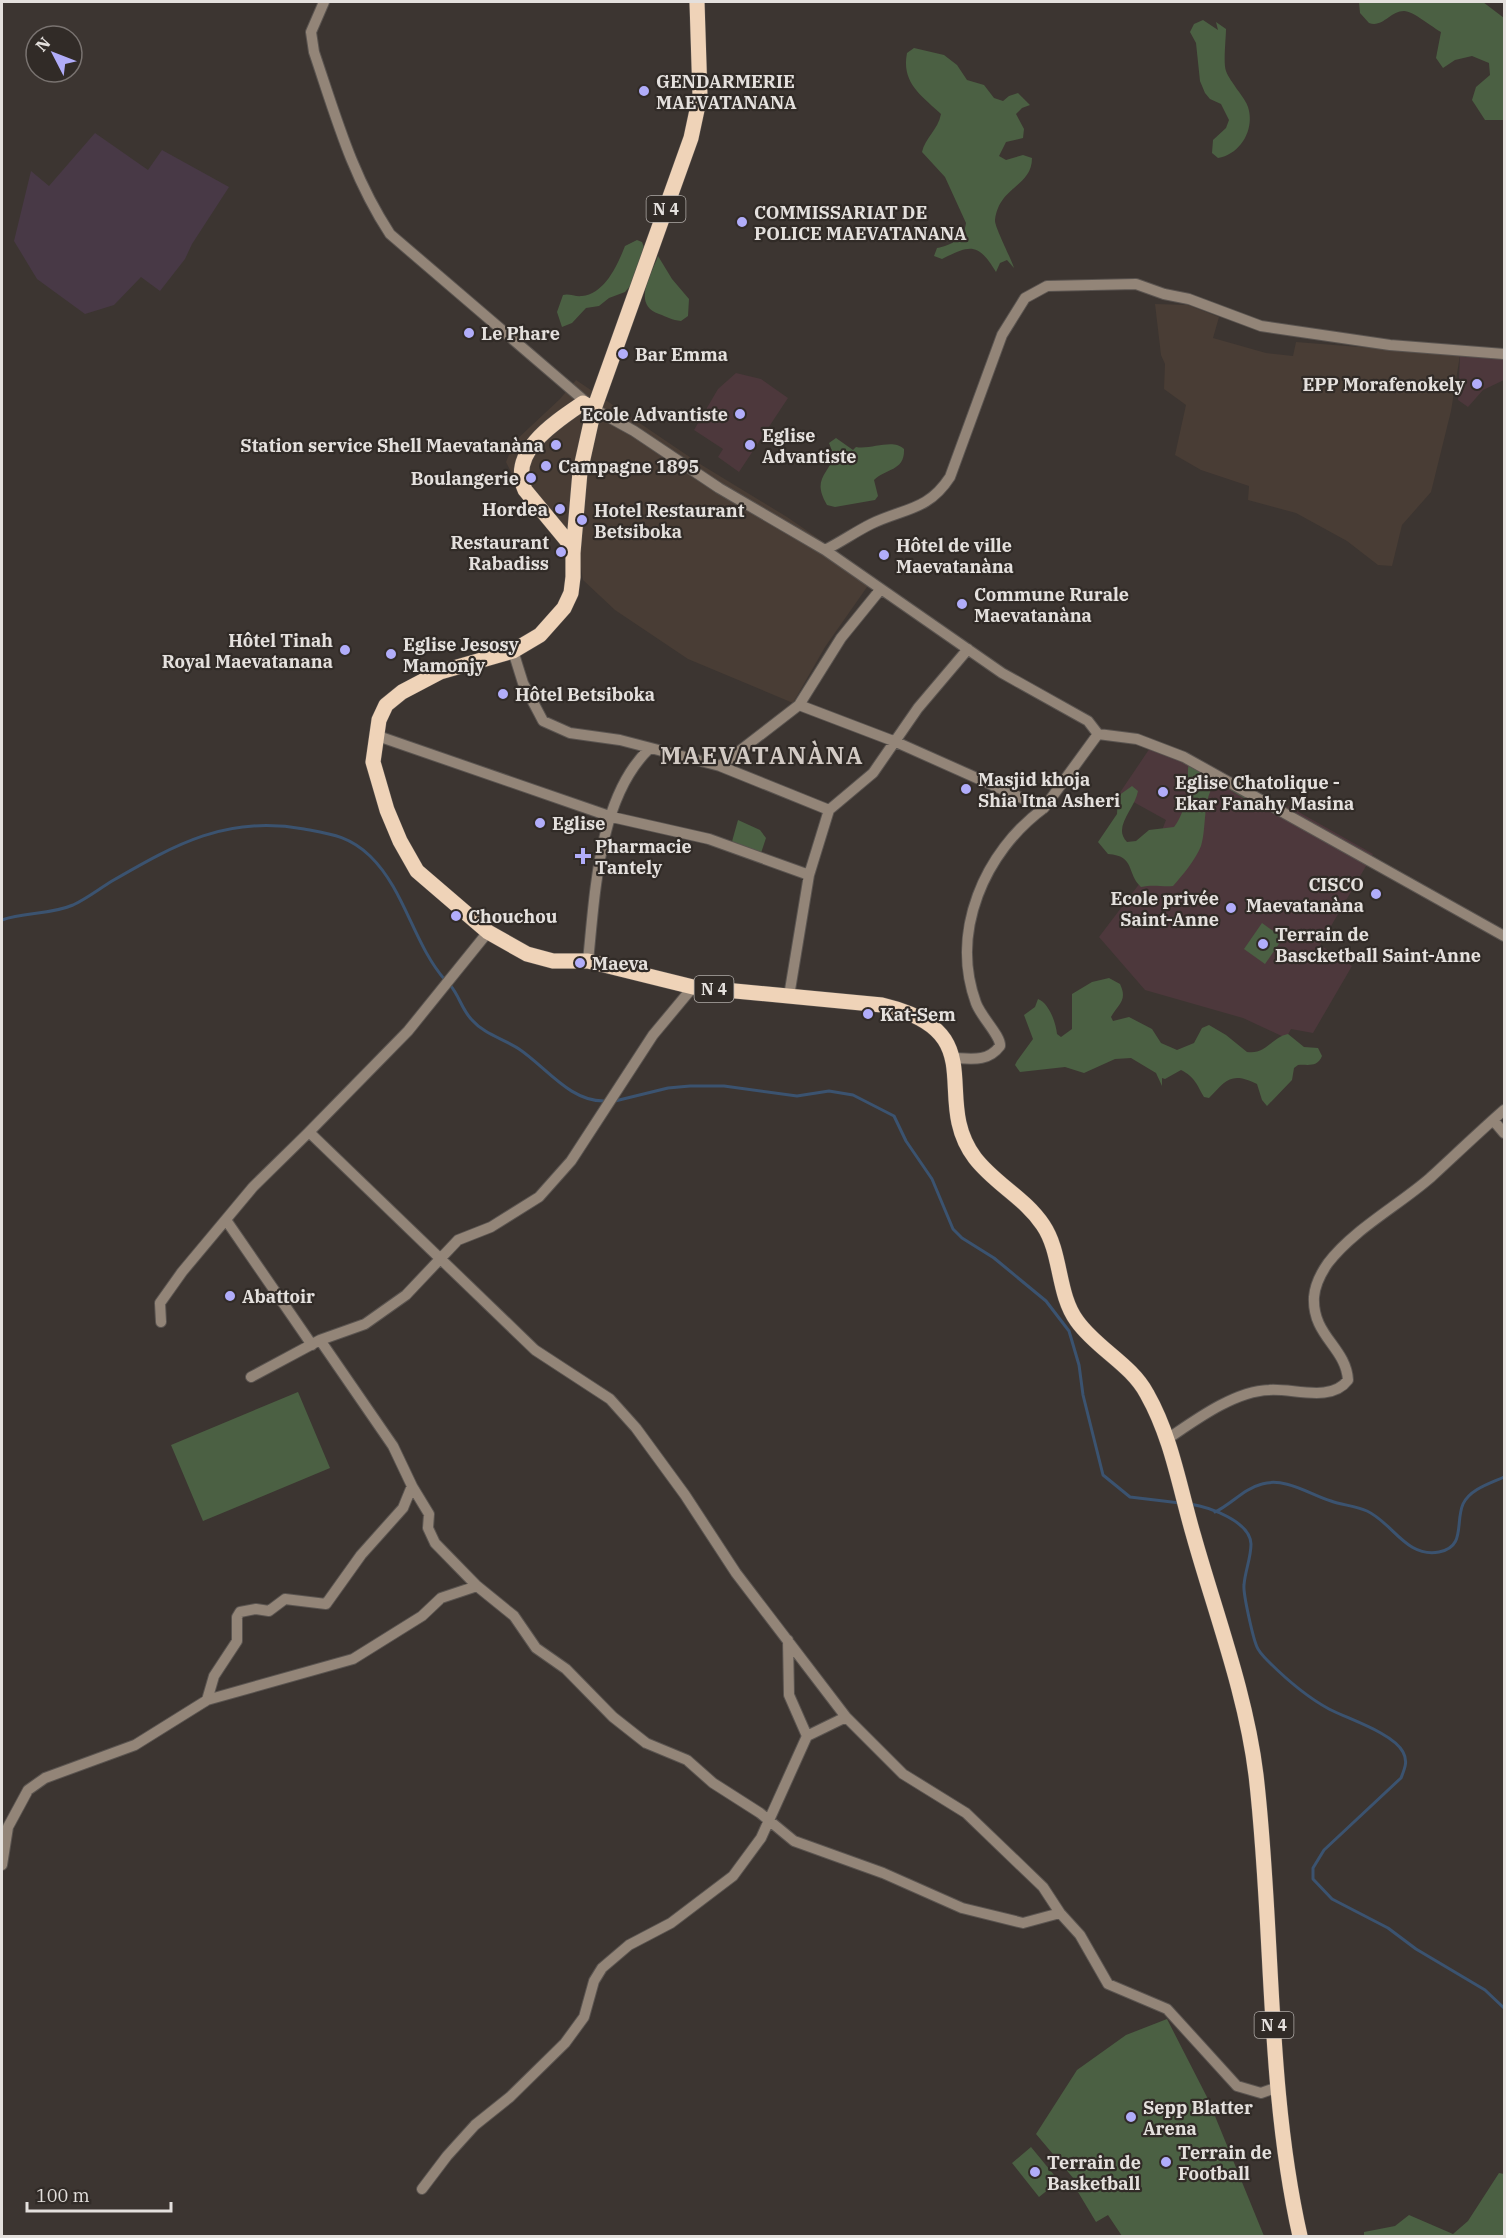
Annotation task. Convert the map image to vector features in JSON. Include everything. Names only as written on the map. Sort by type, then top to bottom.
[{"type":"main road","name":"N 4","points":[[697,2],[700,96],[691,138],[594,409],[580,472],[572,585],[564,608],[540,635],[513,651],[440,672],[402,692],[386,705],[375,735],[373,762],[387,810],[417,871],[488,932],[527,954],[553,961],[588,962],[693,987],[882,1005],[909,1012],[928,1023],[946,1042],[954,1058],[959,1118],[966,1142],[975,1158],[1007,1189],[1025,1202],[1042,1223],[1050,1236],[1075,1319],[1098,1344],[1127,1368],[1146,1391],[1166,1440],[1183,1496],[1240,1693],[1256,1771],[1284,2156],[1300,2236]]},
{"type":"main road","points":[[573,548],[525,490],[521,481],[521,464],[529,450],[562,417],[583,403],[594,409]]},
{"type":"street","points":[[324,2],[311,32],[314,52],[355,173],[380,218],[399,242],[594,409],[651,442],[719,488],[825,550],[880,590],[1034,693],[1088,721],[1098,734],[1137,739],[1184,757],[1504,936]]},
{"type":"street","points":[[825,550],[872,524],[914,508],[938,495],[950,477],[1002,335],[1025,298],[1047,286],[1137,284],[1164,294],[1189,299],[1261,326],[1390,345],[1504,354]]},
{"type":"street","points":[[720,766],[799,705],[841,638],[880,590]]},
{"type":"street","points":[[789,996],[809,874],[829,810],[873,773],[918,708],[968,649]]},
{"type":"street","points":[[513,651],[523,683],[543,721],[570,733],[620,740],[720,766],[829,810]]},
{"type":"street","points":[[799,705],[896,742],[1044,808]]},
{"type":"street","points":[[954,1058],[991,1056],[1000,1046],[999,1037],[983,1020],[975,1000],[966,944],[969,916],[975,896],[1009,843],[1029,819],[1044,808],[1098,734]]},
{"type":"street","points":[[375,735],[612,817],[709,839],[809,874]]},
{"type":"street","points":[[588,962],[602,840],[622,788],[636,761],[649,749]]},
{"type":"street","points":[[161,1322],[160,1303],[253,1187],[369,1073],[439,994],[488,932]]},
{"type":"street","points":[[251,1377],[316,1342],[365,1324],[406,1295],[458,1240],[491,1227],[539,1197],[571,1161],[617,1087],[653,1035],[693,987]]},
{"type":"street","points":[[1166,1440],[1211,1411],[1255,1393],[1280,1390],[1313,1393],[1335,1390],[1344,1385],[1348,1380],[1348,1372],[1317,1323],[1314,1298],[1320,1275],[1329,1262],[1357,1235],[1431,1177],[1504,1110]]},
{"type":"street","points":[[1493,1120],[1504,1133]]},
{"type":"street","points":[[309,1132],[535,1350],[597,1389],[636,1428],[685,1495],[736,1573],[846,1717],[903,1774],[966,1813],[1043,1887],[1060,1913],[1080,1935],[1108,1984],[1167,2009],[1237,2086],[1261,2093],[1278,2087]]},
{"type":"street","points":[[226,1220],[393,1446],[412,1486],[429,1514],[428,1528],[435,1542],[477,1586],[514,1616],[536,1648],[566,1668],[594,1699],[628,1730],[646,1743],[687,1760],[713,1784],[760,1813],[794,1840],[883,1874],[962,1908],[1023,1923],[1060,1913]]},
{"type":"street","points":[[207,1700],[220,1664],[237,1641],[237,1617],[240,1612],[256,1609],[269,1611],[285,1599],[326,1604],[361,1555],[403,1508],[412,1486]]},
{"type":"street","points":[[2,1864],[8,1827],[27,1790],[45,1778],[135,1745],[207,1700],[353,1659],[422,1616],[441,1598],[477,1586]]},
{"type":"street","points":[[788,1640],[789,1695],[807,1736]]},
{"type":"street","points":[[422,2189],[475,2125],[510,2097],[565,2043],[584,2017],[594,1981],[602,1968],[629,1945],[671,1923],[733,1876],[751,1855],[769,1822],[807,1736],[846,1717]]},
{"type":"shaded area","points":[[95,133],[148,170],[162,150],[229,187],[192,244],[185,259],[160,291],[141,277],[114,305],[85,314],[37,279],[14,241],[31,171],[49,186]]},
{"type":"shaded area","points":[[1155,304],[1188,305],[1219,317],[1213,338],[1266,353],[1293,356],[1296,342],[1460,355],[1451,411],[1431,492],[1402,525],[1392,566],[1378,565],[1347,541],[1296,513],[1248,500],[1249,486],[1201,470],[1175,455],[1186,405],[1164,389],[1165,364],[1161,355]]},
{"type":"shaded area","name":"EPP Morafenokely","points":[[1460,356],[1504,357],[1504,380],[1483,390],[1468,407],[1458,400]]},
{"type":"shaded area","name":"Ecole Advantiste","points":[[736,373],[761,379],[788,398],[739,472],[718,457],[723,449],[694,430],[718,389]]},
{"type":"shaded area","points":[[576,380],[700,464],[787,517],[874,577],[825,647],[793,703],[688,659],[615,610],[583,580],[581,567],[515,480],[506,462],[514,442],[560,399]]},
{"type":"shaded area","name":"Ecole privée Saint-Anne","points":[[1154,742],[1221,771],[1284,809],[1288,806],[1373,854],[1320,945],[1352,966],[1313,1033],[1291,1029],[1286,1038],[1243,1018],[1145,990],[1099,937],[1143,879],[1166,820],[1119,794]]},
{"type":"green space","points":[[1359,2],[1483,2],[1504,18],[1504,120],[1485,120],[1472,100],[1476,87],[1490,75],[1489,63],[1472,56],[1455,60],[1443,68],[1436,58],[1441,32],[1417,16],[1404,11],[1378,23],[1369,23],[1360,13]]},
{"type":"green space","points":[[1203,20],[1218,30],[1216,22],[1226,29],[1225,68],[1247,104],[1250,115],[1248,132],[1239,146],[1226,156],[1218,158],[1212,153],[1213,140],[1226,128],[1229,120],[1221,104],[1210,99],[1205,93],[1200,81],[1196,43],[1190,32],[1194,24]]},
{"type":"green space","points":[[914,48],[944,55],[957,65],[967,80],[984,85],[994,98],[1003,101],[1018,93],[1030,105],[1022,108],[1016,114],[1024,129],[1023,138],[1006,142],[999,156],[1006,160],[1023,155],[1032,158],[1031,168],[1027,175],[1002,200],[995,220],[1014,268],[1007,260],[1000,263],[996,272],[984,255],[973,249],[960,251],[942,259],[934,256],[937,248],[948,245],[960,237],[966,223],[945,177],[922,152],[941,114],[920,95],[910,81],[907,73],[907,53]]},
{"type":"green space","points":[[637,240],[642,242],[645,250],[631,285],[625,292],[609,298],[599,306],[586,308],[572,323],[562,327],[557,312],[563,295],[582,296],[597,290],[610,277],[625,246]]},
{"type":"green space","points":[[658,256],[672,279],[689,299],[688,316],[681,321],[659,314],[646,303],[648,280]]},
{"type":"green space","points":[[836,438],[853,450],[856,447],[888,444],[904,449],[898,465],[874,480],[878,496],[875,500],[835,507],[827,505],[821,483],[834,456],[829,443]]},
{"type":"green space","points":[[1191,758],[1261,797],[1257,806],[1217,782],[1209,795],[1203,839],[1196,856],[1173,886],[1141,887],[1136,882],[1127,862],[1117,855],[1108,854],[1098,842],[1117,814],[1118,796],[1132,786],[1138,791],[1123,824],[1123,836],[1127,842],[1136,841],[1149,830],[1174,827],[1180,818],[1186,799],[1188,767]]},
{"type":"green space","points":[[738,820],[760,830],[766,838],[760,856],[731,845]]},
{"type":"green space","name":"Terrain de Bascketball Saint-Anne","points":[[1262,923],[1283,938],[1265,964],[1244,949]]},
{"type":"green space","points":[[1109,978],[1120,984],[1123,994],[1121,1002],[1111,1017],[1113,1021],[1129,1017],[1152,1029],[1161,1043],[1177,1050],[1194,1043],[1202,1028],[1209,1025],[1247,1052],[1259,1051],[1288,1034],[1304,1047],[1318,1048],[1322,1056],[1315,1064],[1298,1065],[1294,1068],[1292,1080],[1267,1106],[1262,1100],[1257,1084],[1248,1080],[1234,1078],[1229,1080],[1209,1098],[1204,1097],[1193,1078],[1181,1070],[1165,1079],[1162,1078],[1162,1086],[1156,1073],[1131,1058],[1115,1059],[1084,1073],[1065,1067],[1020,1072],[1015,1065],[1033,1039],[1024,1015],[1035,1007],[1038,999],[1049,1009],[1057,1034],[1061,1037],[1072,1029],[1072,994],[1092,982]]},
{"type":"green space","points":[[298,1392],[330,1468],[203,1521],[171,1445]]},
{"type":"green space","name":"Sepp Blatter Arena","points":[[1167,2019],[1208,2099],[1264,2236],[1122,2236],[1108,2215],[1096,2222],[1075,2187],[1074,2179],[1036,2134],[1077,2070],[1126,2035]]},
{"type":"green space","name":"Terrain de Basketball","points":[[1031,2147],[1059,2181],[1039,2197],[1012,2163]]},
{"type":"green space","points":[[1499,2173],[1504,2174],[1504,2236],[1364,2236],[1364,2232],[1395,2226],[1409,2215],[1453,2234],[1468,2221]]},
{"type":"waterway","points":[[2,920],[73,905],[158,855],[203,836],[251,826],[304,829],[331,834],[347,840],[370,856],[392,885],[425,950],[445,980]]},
{"type":"waterway","points":[[450,985],[469,1016],[482,1029],[519,1049],[570,1090],[592,1100],[605,1101]]},
{"type":"waterway","points":[[615,1101],[668,1088],[690,1086],[724,1086],[797,1096],[829,1091],[853,1095],[894,1116],[906,1141],[932,1179],[953,1229],[962,1238],[994,1258],[1046,1301],[1069,1331],[1079,1365],[1083,1395],[1103,1475],[1130,1497],[1180,1503]]},
{"type":"waterway","points":[[1215,1512],[1255,1486],[1271,1482],[1288,1484],[1331,1501],[1367,1511],[1417,1550],[1439,1552],[1453,1545],[1466,1499],[1481,1487],[1504,1477]]},
{"type":"waterway","points":[[1190,1504],[1227,1516],[1244,1528],[1249,1536],[1251,1549],[1244,1590],[1253,1635],[1262,1654],[1289,1681],[1313,1699],[1390,1739],[1405,1755],[1401,1778],[1324,1850],[1313,1868],[1313,1879],[1332,1899],[1388,1928],[1416,1949],[1485,1990],[1504,2008]]},
{"type":"place","name":"GENDARMERIE MAEVATANANA","points":[[644,91]]},
{"type":"place","name":"COMMISSARIAT DE POLICE MAEVATANANA","points":[[742,222]]},
{"type":"place","name":"Le Phare","points":[[469,333]]},
{"type":"place","name":"Bar Emma","points":[[623,354]]},
{"type":"place","name":"EPP Morafenokely","points":[[1477,384]]},
{"type":"place","name":"Ecole Advantiste","points":[[740,414]]},
{"type":"place","name":"Station service Shell Maevatanàna","points":[[556,445]]},
{"type":"place","name":"Eglise Advantiste","points":[[750,445]]},
{"type":"place","name":"Campagne 1895","points":[[546,466]]},
{"type":"place","name":"Boulangerie","points":[[531,478]]},
{"type":"place","name":"Hordea","points":[[560,509]]},
{"type":"place","name":"Hotel Restaurant Betsiboka","points":[[582,520]]},
{"type":"place","name":"Restaurant Rabadiss","points":[[561,552]]},
{"type":"place","name":"Hôtel de ville Maevatanàna","points":[[884,555]]},
{"type":"place","name":"Commune Rurale Maevatanàna","points":[[962,604]]},
{"type":"place","name":"Hôtel Tinah Royal Maevatanana","points":[[345,650]]},
{"type":"place","name":"Eglise Jesosy Mamonjy","points":[[391,654]]},
{"type":"place","name":"Hôtel Betsiboka","points":[[503,694]]},
{"type":"place","name":"Masjid khoja Shia Itna Asheri","points":[[966,789]]},
{"type":"place","name":"Eglise Chatolique - Ekar Fanahy Masina","points":[[1163,792]]},
{"type":"place","name":"Eglise","points":[[540,823]]},
{"type":"place","name":"Pharmacie Tantely","points":[[583,856]]},
{"type":"place","name":"CISCO Maevatanàna","points":[[1376,894]]},
{"type":"place","name":"Ecole privée Saint-Anne","points":[[1231,908]]},
{"type":"place","name":"Chouchou","points":[[456,916]]},
{"type":"place","name":"Terrain de Bascketball Saint-Anne","points":[[1263,944]]},
{"type":"place","name":"Maeva","points":[[580,963]]},
{"type":"place","name":"Kat-Sem","points":[[868,1014]]},
{"type":"place","name":"Abattoir","points":[[230,1296]]},
{"type":"place","name":"Sepp Blatter Arena","points":[[1131,2117]]},
{"type":"place","name":"Terrain de Football","points":[[1166,2162]]},
{"type":"place","name":"Terrain de Basketball","points":[[1035,2172]]},
{"type":"district","name":"MAEVATANÀNA","points":[[762,755]]}]
